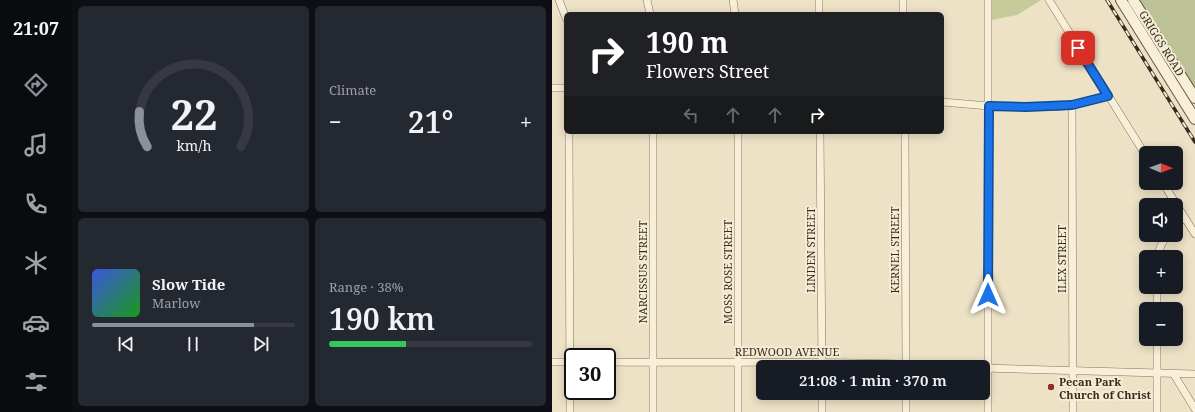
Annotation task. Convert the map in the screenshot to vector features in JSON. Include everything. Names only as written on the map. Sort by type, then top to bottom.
[{"type":"main road","name":"GRIGGS ROAD","points":[[1121,0],[1166,64],[1195,98]]},
{"type":"main road","name":"GRIGGS ROAD","points":[[1133,0],[1195,119]]},
{"type":"street","points":[[559,0],[564,13]]},
{"type":"street","points":[[647,0],[650,12]]},
{"type":"street","points":[[733,0],[736,12]]},
{"type":"street","points":[[819,0],[819,12]]},
{"type":"street","points":[[903,0],[903,12]]},
{"type":"street","points":[[986,360],[989,106],[988,0]]},
{"type":"street","points":[[1048,0],[1140,146]]},
{"type":"street","points":[[552,88],[564,88]]},
{"type":"street","points":[[944,102],[1026,107],[1072,105],[1108,96]]},
{"type":"street","name":"ILEX STREET","points":[[1072,105],[1073,412]]},
{"type":"street","points":[[569,134],[571,348]]},
{"type":"street","name":"NARCISSUS STREET","points":[[653,134],[653,412]]},
{"type":"street","name":"MOSS ROSE STREET","points":[[738,134],[738,412]]},
{"type":"street","name":"LINDEN STREET","points":[[820,134],[822,360]]},
{"type":"street","name":"KERNEL STREET","points":[[904,134],[906,360]]},
{"type":"street","points":[[1167,190],[1195,234]]},
{"type":"street","points":[[1157,346],[1157,412]]},
{"type":"street","points":[[552,362],[564,362]]},
{"type":"street","name":"REDWOOD AVENUE","points":[[616,362],[756,362]]},
{"type":"street","points":[[990,368],[1195,374]]},
{"type":"street","points":[[1173,373],[1195,409]]},
{"type":"street","points":[[570,400],[570,412]]},
{"type":"street","points":[[822,400],[822,412]]},
{"type":"street","points":[[906,400],[906,412]]},
{"type":"street","points":[[987,400],[988,412]]},
{"type":"green space","points":[[992,0],[1041,0],[1017,15],[992,20]]},
{"type":"green space","points":[[1139,0],[1195,0],[1195,92]]},
{"type":"railway","points":[[1107,0],[1195,142]]},
{"type":"place","name":"Pecan Park Church of Christ","points":[[1051,387]]},
{"type":"route","points":[[988,295],[989,106],[1054,107],[1072,105],[1108,96],[1078,48]]}]
